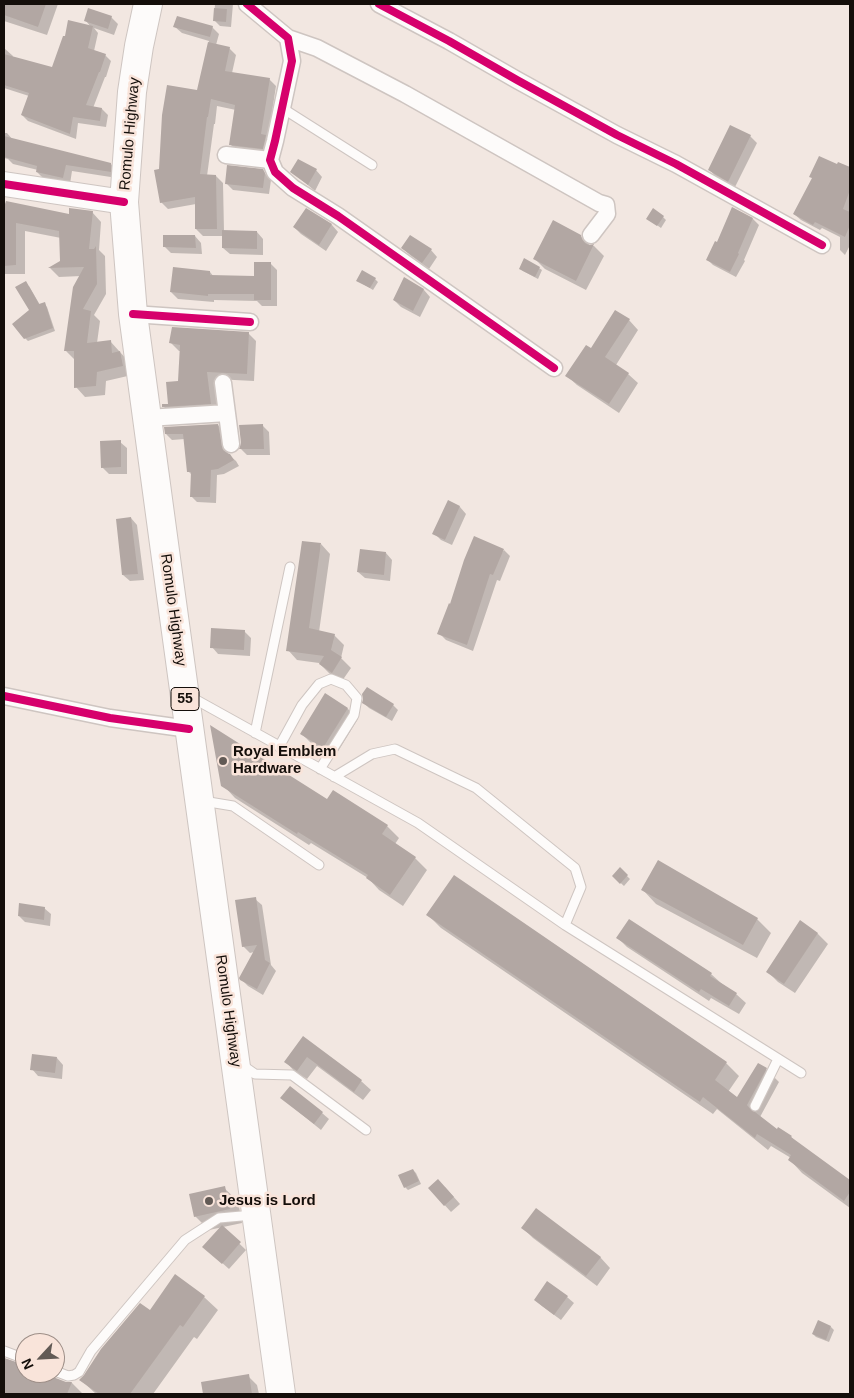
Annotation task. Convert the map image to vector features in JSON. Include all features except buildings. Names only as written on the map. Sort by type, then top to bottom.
[{"type":"highway","name":"Romulo Highway","points":[[148,4],[132,92],[124,202],[133,314],[281,1394]]},
{"type":"street","points":[[247,4],[288,38],[316,48],[396,89],[599,203],[606,205],[607,214],[591,235]]},
{"type":"street","points":[[379,4],[449,40],[617,135],[676,164],[822,245]]},
{"type":"street","points":[[288,38],[292,61],[270,160],[275,172],[293,188],[338,216],[554,368]]},
{"type":"street","points":[[226,155],[270,160]]},
{"type":"street","points":[[4,184],[124,202]]},
{"type":"street","points":[[133,314],[250,322]]},
{"type":"street","points":[[223,383],[231,444]]},
{"type":"street","points":[[147,418],[227,413]]},
{"type":"street","points":[[4,696],[110,718],[189,729]]},
{"type":"lane","points":[[282,108],[372,165]]},
{"type":"lane","points":[[255,733],[290,567]]},
{"type":"lane","points":[[279,746],[302,705],[319,684],[331,678],[346,685],[357,698],[354,716],[320,769]]},
{"type":"lane","points":[[184,694],[418,823],[565,925],[801,1073]]},
{"type":"lane","points":[[334,777],[372,754],[395,750],[476,788],[576,868],[581,888],[565,925]]},
{"type":"lane","points":[[199,801],[234,806],[319,865]]},
{"type":"lane","points":[[755,1106],[778,1058]]},
{"type":"lane","points":[[235,1061],[256,1074],[292,1075],[366,1130]]},
{"type":"lane","points":[[65,1375],[74,1375],[79,1372],[91,1351],[185,1240],[219,1218],[256,1214]]},
{"type":"cycle path","points":[[247,4],[288,38],[292,61],[270,160],[275,172],[293,188],[338,216],[554,368]]},
{"type":"cycle path","points":[[379,4],[822,245]]},
{"type":"cycle path","points":[[4,184],[124,202]]},
{"type":"cycle path","points":[[133,314],[250,322]]},
{"type":"cycle path","points":[[4,696],[110,718],[189,729]]},
{"type":"place","name":"Royal Emblem Hardware","points":[[223,761]]},
{"type":"place","name":"Jesus is Lord","points":[[209,1201]]}]
